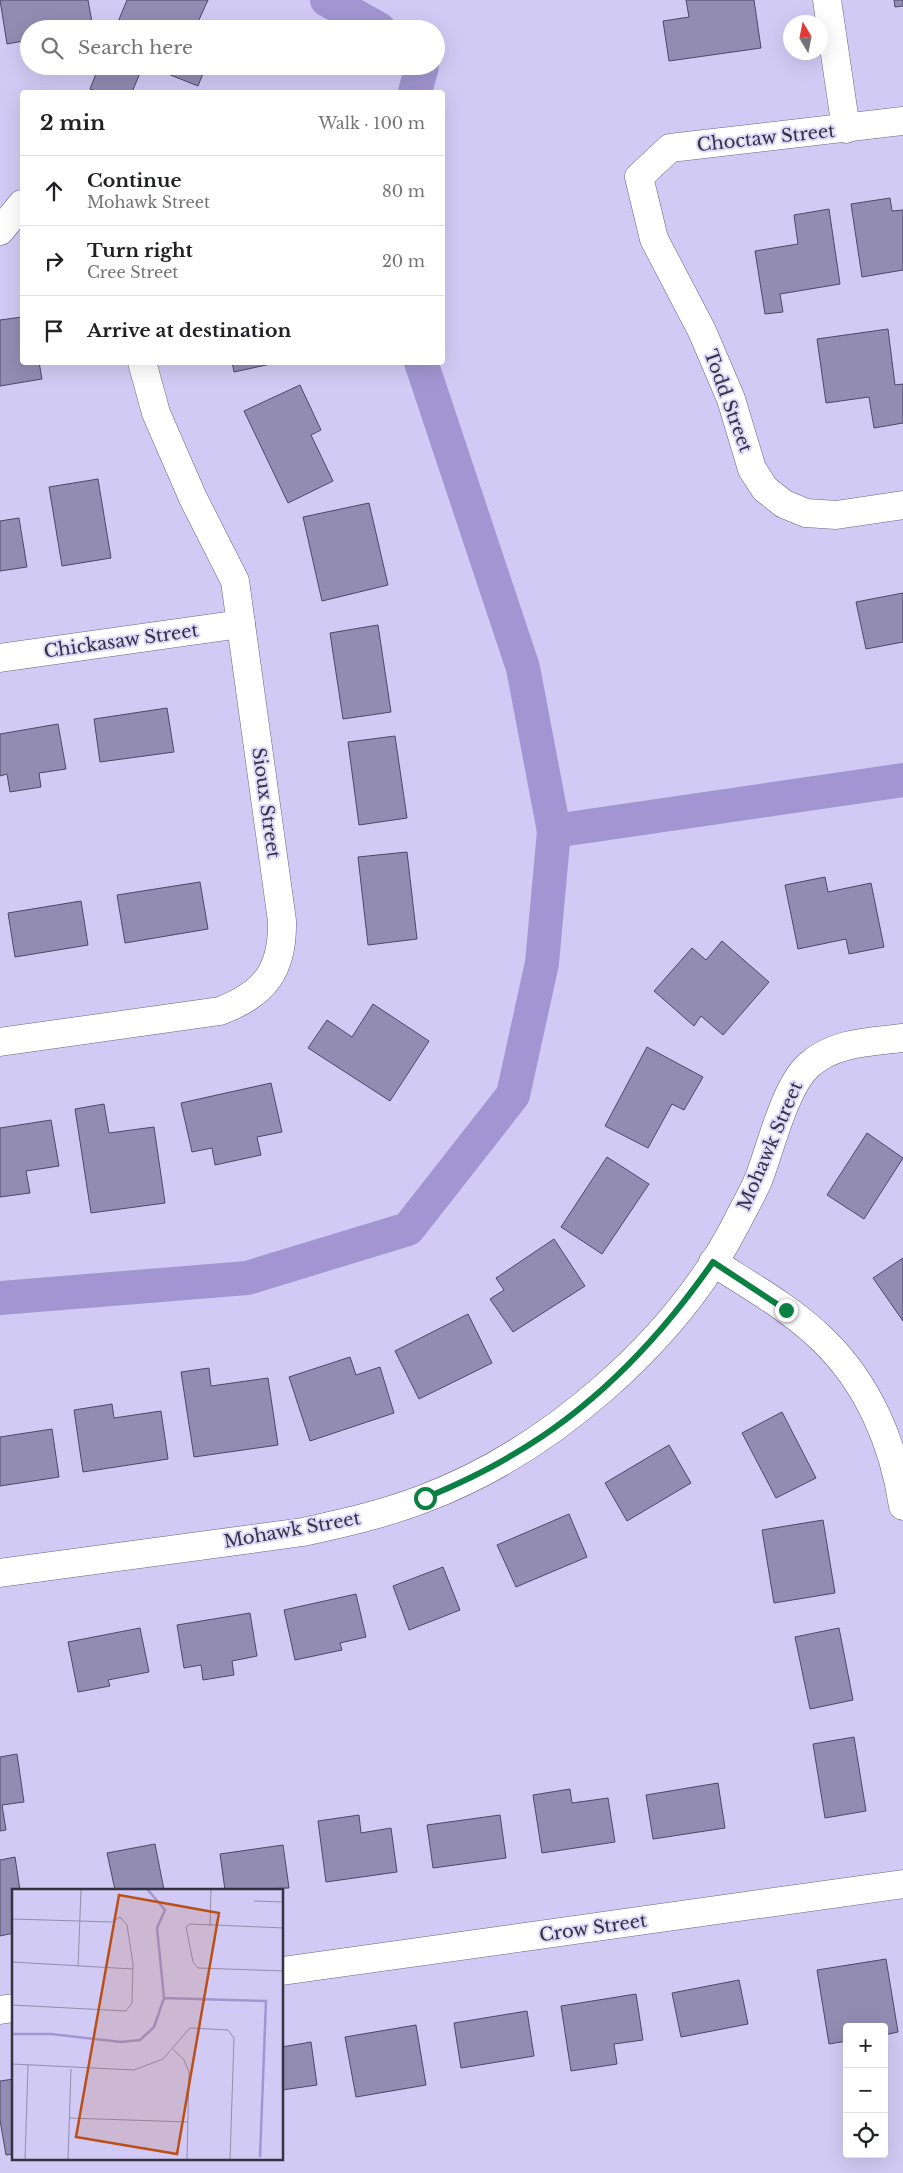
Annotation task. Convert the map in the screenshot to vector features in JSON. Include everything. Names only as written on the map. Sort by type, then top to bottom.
[{"type":"street","points":[[827,0],[846,129]]},
{"type":"street","name":"Choctaw Street","points":[[639,177],[670,148],[903,121]]},
{"type":"street","name":"Todd Street","points":[[639,177],[654,239],[702,331],[731,399],[752,468],[765,489],[784,504],[806,514],[836,515],[903,505]]},
{"type":"street","points":[[0,231],[20,206]]},
{"type":"street","name":"Sioux Street","points":[[0,1042],[220,1011],[243,1002],[262,987],[276,967],[282,944],[282,921],[235,581],[193,498],[160,422],[143,365]]},
{"type":"street","name":"Chickasaw Street","points":[[0,658],[241,624]]},
{"type":"street","name":"Mohawk Street","points":[[0,1573],[303,1532],[353,1521],[425,1498],[472,1478],[516,1454],[578,1410],[635,1360],[685,1303],[736,1225],[758,1180],[794,1085],[809,1065],[829,1051],[852,1045],[903,1038]]},
{"type":"street","points":[[713,1262],[786,1310],[822,1339],[837,1356],[864,1393],[885,1433],[899,1477],[903,1506]]},
{"type":"street","name":"Crow Street","points":[[284,1971],[903,1884]]},
{"type":"building","points":[[0,0],[88,0],[92,20],[20,20],[20,42],[7,44]]},
{"type":"building","points":[[127,0],[208,0],[199,20],[119,20]]},
{"type":"building","points":[[686,0],[754,0],[761,48],[669,61],[663,21],[689,17]]},
{"type":"building","points":[[894,0],[903,0],[903,6],[895,7]]},
{"type":"building","points":[[95,75],[139,75],[133,90],[90,89]]},
{"type":"building","points":[[170,75],[202,75],[198,86]]},
{"type":"building","points":[[890,198],[892,211],[903,210],[903,270],[862,277],[851,204]]},
{"type":"building","points":[[829,209],[840,284],[780,294],[783,312],[765,314],[755,251],[798,244],[794,215]]},
{"type":"building","points":[[20,317],[20,365],[40,365],[42,379],[0,386],[0,320]]},
{"type":"building","points":[[888,329],[895,385],[903,384],[903,423],[874,428],[869,397],[826,403],[817,339]]},
{"type":"building","points":[[233,365],[266,365],[234,372]]},
{"type":"building","points":[[300,385],[321,430],[311,435],[333,481],[288,503],[244,411]]},
{"type":"building","points":[[98,479],[111,558],[62,566],[49,487]]},
{"type":"building","points":[[369,503],[388,585],[322,601],[303,517]]},
{"type":"building","points":[[19,518],[27,567],[0,571],[0,521]]},
{"type":"building","points":[[903,593],[903,642],[866,649],[856,602]]},
{"type":"building","points":[[378,625],[391,712],[343,719],[330,633]]},
{"type":"building","points":[[167,708],[174,752],[100,762],[94,719]]},
{"type":"building","points":[[58,724],[66,769],[39,773],[41,787],[10,792],[7,774],[0,776],[0,734]]},
{"type":"building","points":[[395,736],[407,818],[359,825],[348,742]]},
{"type":"building","points":[[407,852],[417,939],[368,945],[358,857]]},
{"type":"building","points":[[825,877],[828,892],[871,883],[884,947],[849,954],[846,939],[798,949],[785,885]]},
{"type":"building","points":[[200,882],[208,929],[125,943],[117,895]]},
{"type":"building","points":[[81,901],[88,945],[15,957],[8,913]]},
{"type":"building","points":[[722,941],[769,982],[723,1035],[701,1016],[694,1026],[654,991],[692,948],[706,960]]},
{"type":"building","points":[[373,1004],[429,1041],[390,1101],[308,1048],[327,1020],[352,1037]]},
{"type":"building","points":[[647,1047],[703,1077],[684,1110],[672,1104],[648,1148],[605,1126]]},
{"type":"building","points":[[271,1083],[282,1132],[257,1137],[261,1155],[215,1165],[212,1148],[192,1152],[181,1103]]},
{"type":"building","points":[[104,1104],[109,1133],[154,1127],[165,1203],[91,1213],[75,1109]]},
{"type":"building","points":[[51,1120],[59,1166],[26,1171],[30,1193],[0,1197],[0,1128]]},
{"type":"building","points":[[867,1133],[903,1158],[864,1219],[827,1195]]},
{"type":"building","points":[[607,1157],[649,1184],[602,1254],[561,1227]]},
{"type":"building","points":[[554,1239],[585,1286],[513,1332],[490,1299],[504,1290],[496,1278]]},
{"type":"building","points":[[903,1258],[903,1321],[873,1278]]},
{"type":"building","points":[[468,1314],[492,1363],[419,1399],[395,1351]]},
{"type":"building","points":[[350,1357],[356,1375],[380,1367],[394,1413],[310,1441],[289,1377]]},
{"type":"building","points":[[209,1368],[211,1386],[268,1378],[278,1445],[194,1457],[181,1372]]},
{"type":"building","points":[[112,1404],[114,1418],[161,1411],[168,1459],[83,1472],[74,1410]]},
{"type":"building","points":[[782,1412],[816,1478],[776,1498],[742,1433]]},
{"type":"building","points":[[52,1429],[59,1477],[0,1486],[0,1437]]},
{"type":"building","points":[[669,1445],[691,1483],[627,1521],[605,1483]]},
{"type":"building","points":[[569,1514],[587,1557],[516,1587],[497,1545]]},
{"type":"building","points":[[823,1520],[835,1593],[774,1603],[762,1530]]},
{"type":"building","points":[[443,1567],[460,1610],[409,1630],[393,1586]]},
{"type":"building","points":[[356,1594],[366,1637],[340,1643],[342,1650],[295,1660],[284,1610]]},
{"type":"building","points":[[250,1613],[257,1656],[232,1661],[234,1675],[203,1680],[201,1665],[184,1668],[177,1625]]},
{"type":"building","points":[[140,1628],[149,1672],[108,1680],[110,1686],[78,1692],[68,1642]]},
{"type":"building","points":[[839,1628],[853,1700],[810,1709],[795,1637]]},
{"type":"building","points":[[854,1737],[866,1811],[825,1818],[813,1744]]},
{"type":"building","points":[[17,1754],[24,1802],[2,1805],[6,1830],[0,1831],[0,1757]]},
{"type":"building","points":[[718,1783],[725,1828],[653,1839],[646,1795]]},
{"type":"building","points":[[570,1789],[572,1803],[608,1798],[615,1842],[542,1853],[533,1795]]},
{"type":"building","points":[[359,1815],[361,1833],[391,1828],[397,1872],[326,1882],[318,1821]]},
{"type":"building","points":[[500,1815],[506,1858],[433,1868],[427,1825]]},
{"type":"building","points":[[155,1844],[164,1889],[115,1889],[107,1853]]},
{"type":"building","points":[[283,1845],[289,1888],[225,1889],[220,1854]]},
{"type":"building","points":[[15,1857],[20,1889],[12,1889],[12,1933],[0,1936],[0,1860]]},
{"type":"building","points":[[886,1959],[898,2032],[888,2034],[888,2023],[843,2023],[843,2042],[829,2044],[817,1970]]},
{"type":"building","points":[[739,1980],[748,2024],[681,2037],[672,1993]]},
{"type":"building","points":[[636,1994],[643,2040],[614,2044],[617,2064],[571,2071],[561,2006]]},
{"type":"building","points":[[527,2011],[534,2056],[461,2068],[454,2023]]},
{"type":"building","points":[[416,2025],[426,2085],[356,2097],[345,2037]]},
{"type":"building","points":[[311,2042],[317,2085],[284,2090],[284,2047]]},
{"type":"building","points":[[12,2079],[12,2154],[6,2155],[0,2120],[0,2081]]},
{"type":"waterway","points":[[327,0],[363,20]]},
{"type":"waterway","points":[[416,90],[420,75]]},
{"type":"waterway","points":[[422,365],[523,668],[554,831],[903,780]]},
{"type":"waterway","points":[[0,1298],[247,1278],[408,1229],[513,1095],[542,963],[554,831]]},
{"type":"route","points":[[425,1498],[472,1478],[516,1454],[578,1410],[635,1360],[685,1303],[713,1262],[786,1310]]}]
